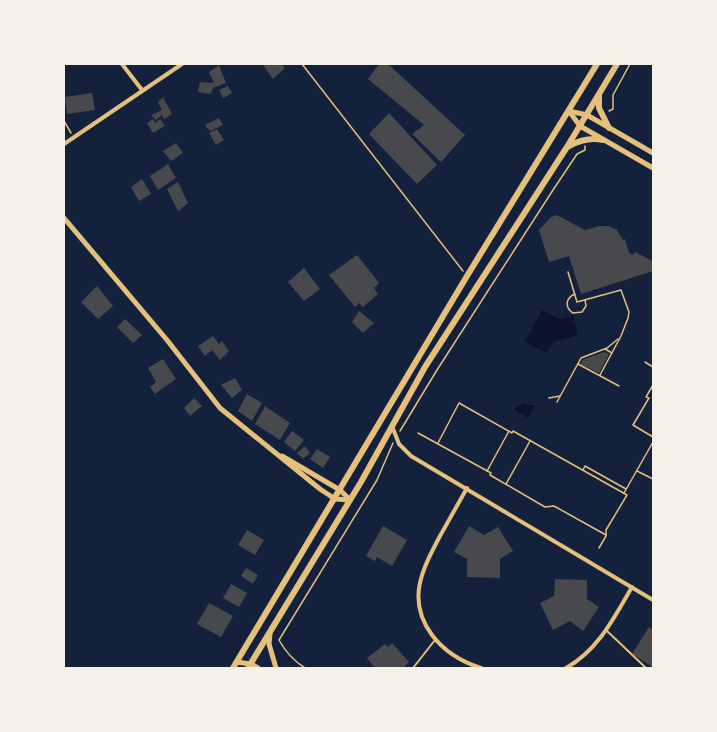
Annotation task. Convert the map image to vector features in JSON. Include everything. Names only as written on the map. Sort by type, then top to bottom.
[{"type":"main road","points":[[235,665],[467,276],[597,64]]},
{"type":"main road","points":[[250,666],[350,500],[425,367],[568,147],[617,64]]},
{"type":"main road","points":[[599,95],[599,108],[609,128]]},
{"type":"main road","points":[[568,147],[591,138],[603,140]]},
{"type":"street","points":[[122,64],[142,90]]},
{"type":"street","points":[[64,144],[182,64]]},
{"type":"street","points":[[569,111],[587,115],[653,153]]},
{"type":"street","points":[[569,111],[580,126],[653,168]]},
{"type":"street","points":[[64,218],[167,340],[220,408],[298,472],[335,499],[350,500]]},
{"type":"street","points":[[392,425],[400,444],[411,456],[653,600]]},
{"type":"street","points":[[271,449],[340,490],[350,500]]},
{"type":"street","points":[[467,488],[426,561],[421,574],[418,592],[419,608],[424,625],[435,640],[452,654],[479,668]]},
{"type":"street","points":[[566,668],[586,654],[606,630],[632,587]]},
{"type":"street","points":[[270,634],[270,644],[276,668]]},
{"type":"street","points":[[235,665],[258,668]]},
{"type":"street","points":[[235,665],[240,668]]},
{"type":"lane","points":[[606,630],[646,668]]},
{"type":"lane","points":[[413,668],[435,640]]},
{"type":"path","points":[[302,64],[467,276]]},
{"type":"path","points":[[602,115],[613,109],[613,95],[630,64]]},
{"type":"path","points":[[64,121],[74,138]]},
{"type":"path","points":[[409,416],[436,370],[553,190],[577,154],[586,150],[584,140]]},
{"type":"path","points":[[568,272],[577,302],[621,290],[629,312],[621,336],[600,375]]},
{"type":"path","points":[[575,294],[570,297],[567,302],[568,309],[573,313],[579,313],[584,309],[585,300]]},
{"type":"path","points":[[557,402],[581,358],[605,349],[621,336]]},
{"type":"path","points":[[605,349],[612,353]]},
{"type":"path","points":[[645,362],[653,366]]},
{"type":"path","points":[[578,364],[619,386]]},
{"type":"path","points":[[653,385],[646,397],[649,398],[633,425],[653,437]]},
{"type":"path","points":[[549,398],[560,396]]},
{"type":"path","points":[[438,443],[459,403],[512,433],[514,431],[627,494],[606,530],[606,535],[600,548]]},
{"type":"path","points":[[487,471],[509,431]]},
{"type":"path","points":[[418,433],[491,473],[490,475],[545,507],[554,506],[606,535]]},
{"type":"path","points":[[506,484],[530,441]]},
{"type":"path","points":[[624,493],[653,442]]},
{"type":"path","points":[[305,668],[297,663],[282,646],[279,640],[377,480],[386,459]]},
{"type":"path","points":[[583,470],[585,466],[626,489]]},
{"type":"path","points":[[637,470],[653,480]]},
{"type":"water","points":[[542,310],[560,319],[573,316],[578,335],[553,342],[547,353],[525,342]]},
{"type":"water","points":[[523,403],[527,405],[535,405],[528,418],[513,409]]},
{"type":"building","points":[[282,64],[285,68],[273,79],[263,65]]},
{"type":"building","points":[[379,64],[388,64],[465,135],[441,162],[412,134],[424,125],[368,79]]},
{"type":"building","points":[[219,65],[226,83],[213,88],[211,94],[198,92],[200,82],[214,83],[209,72]]},
{"type":"building","points":[[228,86],[232,93],[223,98],[219,90]]},
{"type":"building","points":[[92,93],[95,110],[67,114],[65,97]]},
{"type":"building","points":[[163,97],[172,114],[164,119],[162,115],[156,120],[151,115],[162,110],[158,102]]},
{"type":"building","points":[[389,113],[437,165],[417,184],[369,134]]},
{"type":"building","points":[[219,118],[223,125],[210,131],[205,125]]},
{"type":"building","points":[[153,119],[155,123],[160,119],[165,126],[153,133],[147,123]]},
{"type":"building","points":[[217,129],[224,140],[216,145],[209,133]]},
{"type":"building","points":[[176,143],[183,153],[171,161],[163,151]]},
{"type":"building","points":[[168,164],[176,178],[158,190],[150,176]]},
{"type":"building","points":[[142,179],[151,194],[139,201],[131,187]]},
{"type":"building","points":[[178,182],[188,203],[178,211],[167,189]]},
{"type":"building","points":[[557,215],[585,230],[600,226],[609,226],[617,230],[623,240],[625,239],[629,253],[633,255],[635,252],[653,261],[653,271],[581,294],[569,256],[549,262],[539,230],[551,217]]},
{"type":"building","points":[[357,255],[379,283],[374,288],[378,294],[363,307],[359,303],[355,307],[329,275]]},
{"type":"building","points":[[304,268],[320,289],[304,301],[288,282]]},
{"type":"building","points":[[97,286],[113,306],[98,319],[81,302]]},
{"type":"building","points":[[359,311],[374,323],[363,333],[352,322]]},
{"type":"building","points":[[125,319],[142,335],[133,343],[117,327]]},
{"type":"building","points":[[213,336],[219,344],[222,341],[229,351],[220,360],[212,350],[205,356],[198,346]]},
{"type":"building","points":[[604,352],[609,354],[599,373],[580,364],[582,360]]},
{"type":"building","points":[[163,359],[176,379],[155,394],[150,387],[156,382],[148,368]]},
{"type":"building","points":[[235,378],[242,390],[232,398],[221,385]]},
{"type":"building","points":[[247,394],[262,403],[252,421],[238,411]]},
{"type":"building","points":[[194,398],[202,406],[190,416],[184,408]]},
{"type":"building","points":[[265,406],[290,423],[280,440],[255,424]]},
{"type":"building","points":[[292,431],[304,440],[295,451],[284,442]]},
{"type":"building","points":[[305,446],[310,453],[303,459],[297,453]]},
{"type":"building","points":[[317,449],[330,457],[323,468],[310,459]]},
{"type":"building","points":[[383,526],[407,540],[392,566],[377,557],[375,561],[366,556]]},
{"type":"building","points":[[469,526],[484,535],[498,527],[513,551],[500,559],[500,578],[467,577],[467,559],[454,552]]},
{"type":"building","points":[[247,530],[264,540],[255,555],[238,545]]},
{"type":"building","points":[[246,568],[258,575],[253,584],[241,576]]},
{"type":"building","points":[[555,579],[587,580],[587,599],[599,607],[583,631],[570,621],[553,630],[540,603],[554,596]]},
{"type":"building","points":[[231,584],[247,593],[239,607],[223,598]]},
{"type":"building","points":[[209,603],[233,616],[221,637],[197,624]]},
{"type":"building","points":[[649,627],[653,630],[653,668],[650,668],[651,666],[632,654]]},
{"type":"building","points":[[392,643],[409,662],[405,666],[407,668],[375,668],[367,658],[385,644],[388,647]]}]
